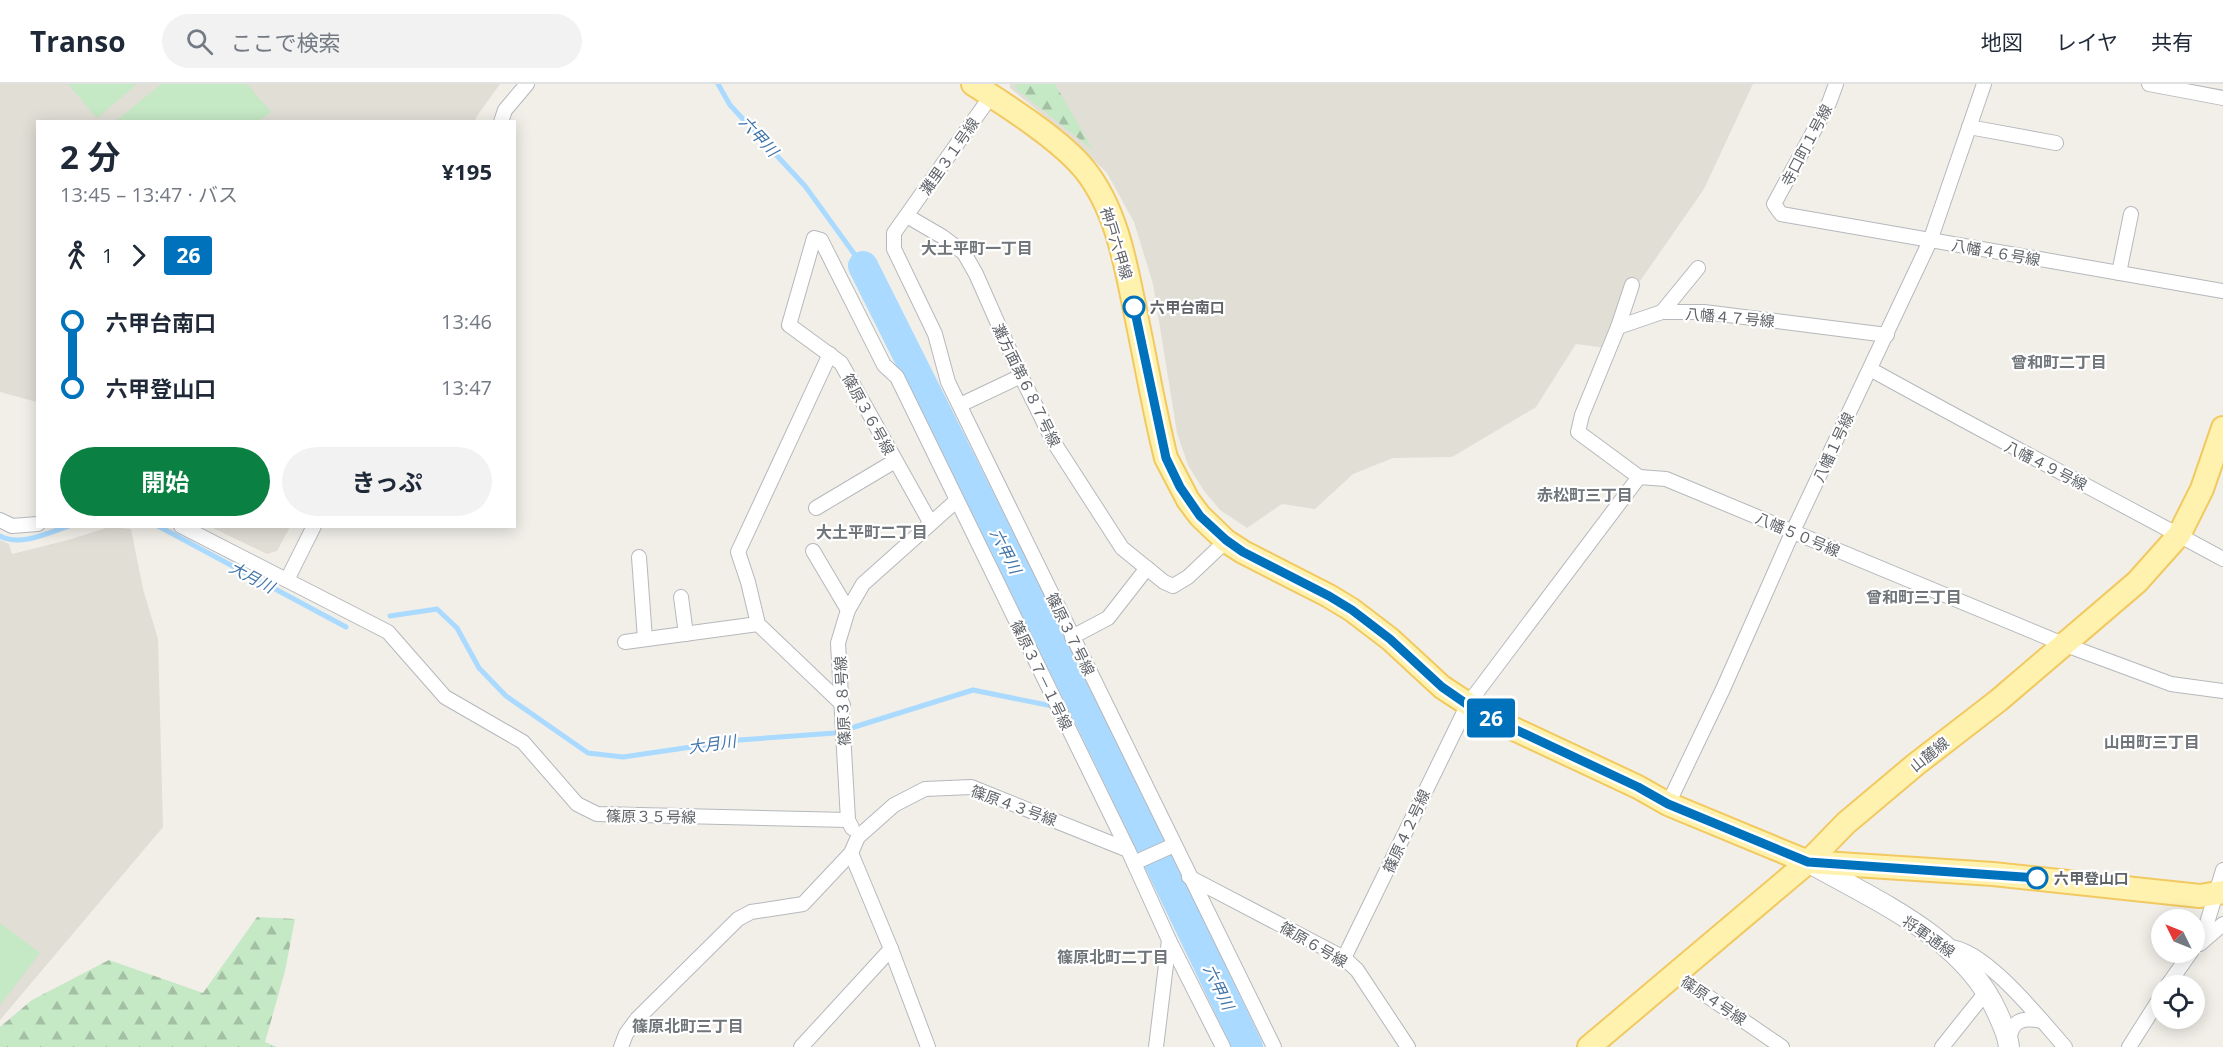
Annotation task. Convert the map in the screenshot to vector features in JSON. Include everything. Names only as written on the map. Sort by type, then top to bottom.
[{"type":"main road","name":"神戸六甲線","points":[[987,88],[1062,148],[1083,168],[1095,184],[1108,210],[1124,258],[1166,458],[1188,500],[1200,516],[1243,552],[1352,610],[1390,639],[1442,687],[1468,705],[1495,720],[1629,782],[1668,804],[1808,862],[1993,874],[2200,896],[2219,893]]},
{"type":"main road","name":"山麓線","points":[[1589,1047],[1808,862],[1846,824],[1924,758],[1999,700],[2137,582],[2179,535],[2202,489],[2223,428]]},
{"type":"street","points":[[502,120],[505,110],[527,84]]},
{"type":"street","name":"寺口町１号線","points":[[1774,204],[1836,84]]},
{"type":"street","name":"八幡１号線","points":[[1668,804],[1723,689],[1793,531],[1930,241],[1984,84]]},
{"type":"street","points":[[2149,84],[2223,98]]},
{"type":"street","name":"灘里３１号線","points":[[907,216],[987,88]]},
{"type":"street","points":[[1969,127],[2056,142]]},
{"type":"street","name":"八幡４６号線","points":[[1774,204],[1781,214],[2223,291]]},
{"type":"street","points":[[2119,273],[2131,214]]},
{"type":"street","name":"灘方面第６８７号線","points":[[907,216],[943,237],[964,253],[976,274],[1020,376],[1053,441],[1122,548],[1164,582],[1173,586],[1188,577],[1226,540]]},
{"type":"street","name":"篠原３７号線","points":[[907,216],[894,233],[894,249],[935,334],[948,382],[1274,1047]]},
{"type":"street","name":"篠原３６号線","points":[[814,238],[789,325],[841,363],[930,522]]},
{"type":"street","name":"篠原３７－１号線","points":[[814,238],[821,240],[884,365],[897,377],[1128,850]]},
{"type":"street","points":[[1662,312],[1698,268]]},
{"type":"street","points":[[1468,705],[1639,477],[1578,432],[1582,415],[1618,327],[1632,285]]},
{"type":"street","name":"八幡４７号線","points":[[1618,327],[1662,312],[1704,312],[1887,335]]},
{"type":"street","points":[[830,354],[738,552],[758,624],[843,705]]},
{"type":"street","name":"八幡４９号線","points":[[1870,369],[2009,446],[2101,492],[2223,559]]},
{"type":"street","points":[[960,405],[1020,376]]},
{"type":"street","points":[[816,508],[896,461]]},
{"type":"street","name":"八幡５０号線","points":[[1639,477],[1666,479],[2063,644],[2171,684],[2223,691]]},
{"type":"street","name":"篠原３８号線","points":[[858,837],[848,820],[838,643],[848,610],[863,584],[956,501]]},
{"type":"street","points":[[0,520],[12,526],[36,524]]},
{"type":"street","name":"篠原３５号線","points":[[185,528],[388,632],[445,697],[523,742],[577,804],[597,814],[848,820]]},
{"type":"street","points":[[287,580],[313,528]]},
{"type":"street","points":[[813,551],[848,610]]},
{"type":"street","points":[[639,557],[645,639]]},
{"type":"street","points":[[1072,637],[1108,618],[1147,568]]},
{"type":"street","points":[[681,597],[686,634]]},
{"type":"street","points":[[625,642],[758,624]]},
{"type":"street","name":"篠原４２号線","points":[[1344,958],[1468,705]]},
{"type":"street","name":"篠原４３号線","points":[[621,1047],[626,1034],[637,1019],[738,919],[751,912],[802,904],[851,853],[858,837],[894,805],[925,789],[971,787],[1032,809],[1128,850]]},
{"type":"street","points":[[1134,863],[1174,845]]},
{"type":"street","points":[[1128,850],[1169,940],[1223,1047]]},
{"type":"street","points":[[851,853],[928,1047]]},
{"type":"street","name":"将軍通線","points":[[1808,862],[1919,926],[1948,947],[1973,972],[1986,992],[2002,1021],[2012,1046]]},
{"type":"street","points":[[2205,927],[2219,893],[2223,870]]},
{"type":"street","name":"篠原６号線","points":[[1189,877],[1344,958],[1357,970],[1408,1047]]},
{"type":"street","points":[[2205,938],[2223,924]]},
{"type":"street","points":[[1156,1047],[1169,940]]},
{"type":"street","points":[[1948,947],[1958,948],[1981,962],[2013,990],[2065,1047]]},
{"type":"street","points":[[801,1047],[891,949]]},
{"type":"street","name":"篠原４号線","points":[[1675,974],[1782,1047]]},
{"type":"street","points":[[1942,1047],[1986,992]]},
{"type":"street","points":[[2129,1047],[2151,1012]]},
{"type":"street","points":[[2012,1046],[2010,1030],[2018,1022],[2029,1019],[2042,1021]]},
{"type":"shaded area","points":[[0,84],[500,84],[475,120],[36,120],[36,402],[0,392]]},
{"type":"shaded area","points":[[1010,84],[1753,84],[1704,189],[1638,284],[1606,348],[1576,344],[1536,407],[1452,457],[1393,458],[1353,474],[1315,509],[1282,504],[1247,528],[1220,510],[1204,491],[1188,465],[1177,433],[1153,284],[1134,222],[1107,173],[1069,136],[1010,88]]},
{"type":"shaded area","points":[[106,528],[131,529],[143,589],[158,639],[163,827],[0,1020],[0,540],[9,544],[12,554]]},
{"type":"shaded area","points":[[213,528],[289,528],[277,551],[267,554]]},
{"type":"green space","points":[[68,84],[137,84],[97,118]]},
{"type":"green space","points":[[161,84],[247,84],[271,112],[260,120],[117,120]]},
{"type":"green space","points":[[1015,84],[1055,84],[1093,150],[1016,89]]},
{"type":"green space","points":[[257,917],[295,919],[285,971],[265,1042],[277,1047],[0,1047],[0,1027],[32,1000],[109,960],[203,993]]},
{"type":"green space","points":[[0,923],[40,953],[0,1005]]},
{"type":"waterway","name":"六甲川","points":[[718,84],[730,105],[805,186],[863,266]]},
{"type":"waterway","name":"六甲川","points":[[863,266],[1087,713],[1248,1047]]},
{"type":"waterway","name":"大月川","points":[[0,536],[25,540],[63,528]]},
{"type":"waterway","name":"大月川","points":[[162,528],[346,627]]},
{"type":"waterway","name":"大月川","points":[[390,616],[437,609],[457,628],[479,668],[506,696],[588,753],[623,757],[739,740],[835,733],[973,690],[1087,713]]},
{"type":"bus line","name":"26","points":[[1134,307],[1166,458],[1180,487],[1200,516],[1218,534],[1243,552],[1352,610],[1390,639],[1442,687],[1468,705],[1495,720],[1592,764],[1668,804],[1808,862],[2037,878]]},
{"type":"place","name":"六甲台南口","points":[[1134,307]]},
{"type":"place","name":"六甲登山口","points":[[2037,878]]},
{"type":"district","name":"大土平町一丁目","points":[[977,248]]},
{"type":"district","name":"曾和町二丁目","points":[[2059,362]]},
{"type":"district","name":"赤松町三丁目","points":[[1585,495]]},
{"type":"district","name":"大土平町二丁目","points":[[872,532]]},
{"type":"district","name":"曾和町三丁目","points":[[1914,597]]},
{"type":"district","name":"山田町三丁目","points":[[2152,742]]},
{"type":"district","name":"篠原北町二丁目","points":[[1113,957]]},
{"type":"district","name":"篠原北町三丁目","points":[[688,1026]]}]
